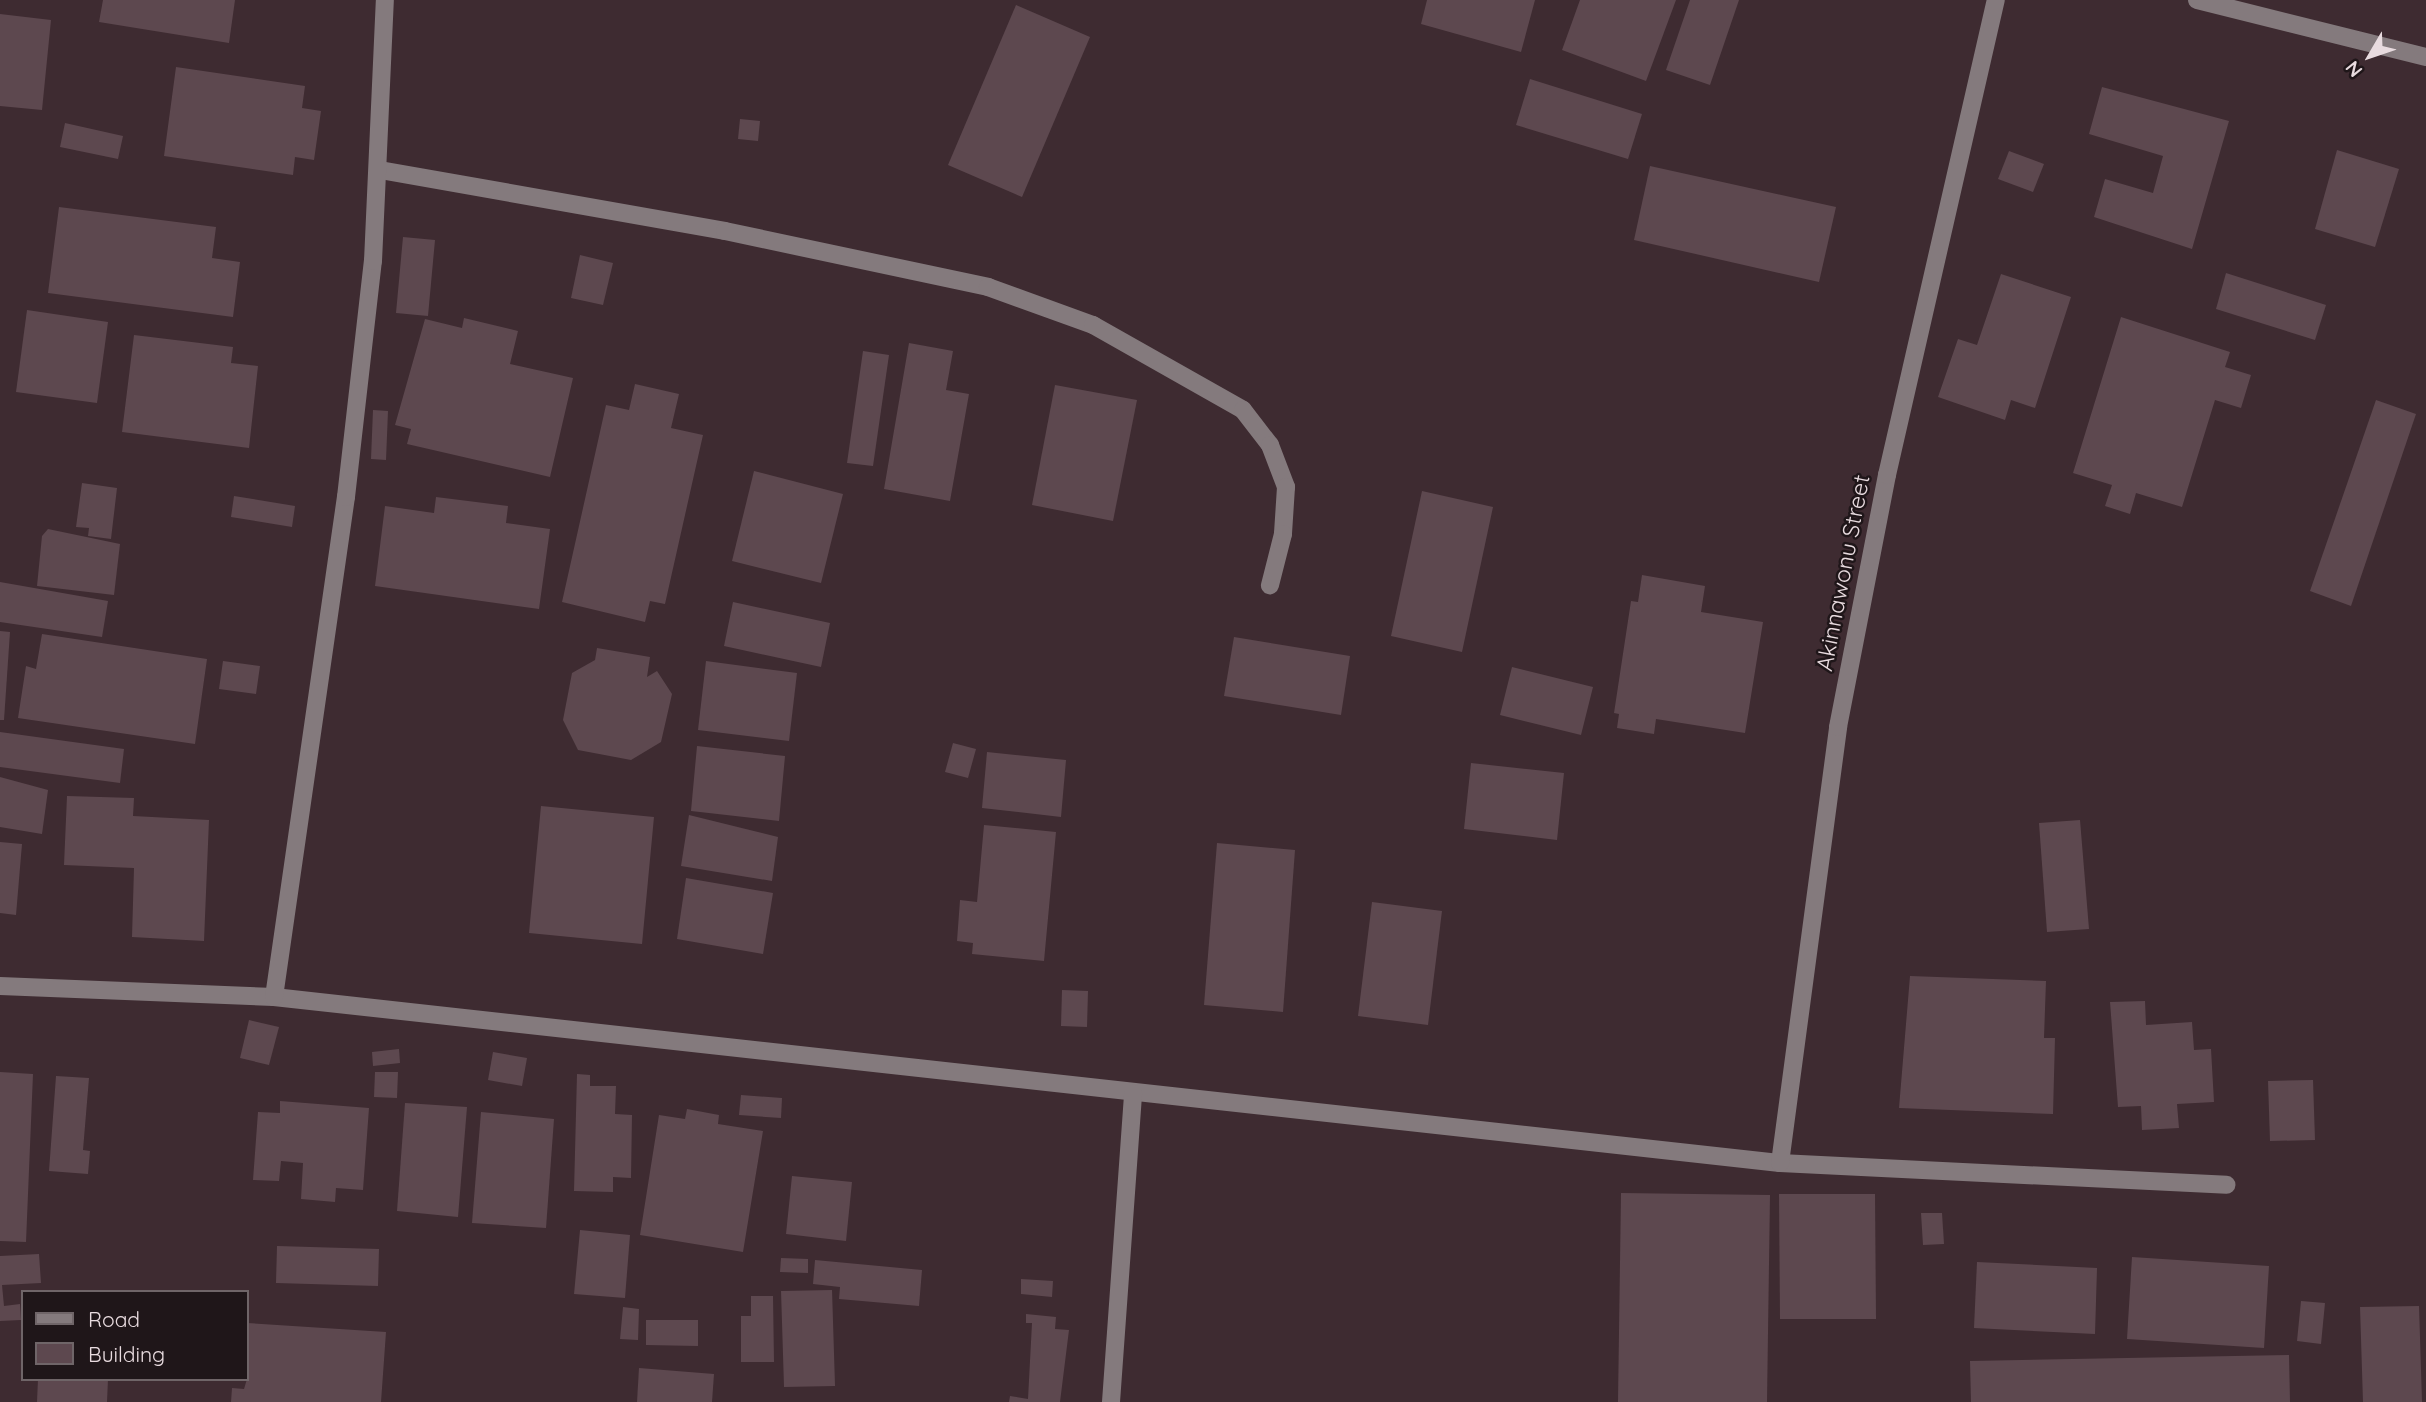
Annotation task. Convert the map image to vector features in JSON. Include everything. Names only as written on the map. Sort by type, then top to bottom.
[{"type":"street","points":[[274,997],[346,497],[380,170],[376,111],[385,0]]},
{"type":"street","name":"Akinnawonu Street","points":[[1780,1163],[1838,727],[1887,475],[1996,0]]},
{"type":"street","points":[[2197,0],[2426,57]]},
{"type":"street","points":[[380,170],[725,231],[988,287],[1093,325],[1243,410],[1270,445],[1286,487],[1283,534],[1270,585]]},
{"type":"street","points":[[0,986],[274,997],[1133,1094],[1780,1163],[2226,1185]]},
{"type":"street","points":[[1111,1402],[1133,1094]]},
{"type":"building","points":[[103,0],[235,0],[229,43],[99,22]]},
{"type":"building","points":[[1427,0],[1535,0],[1521,52],[1421,24]]},
{"type":"building","points":[[1580,0],[1676,0],[1646,81],[1562,50]]},
{"type":"building","points":[[1690,0],[1739,0],[1710,85],[1666,70]]},
{"type":"building","points":[[1016,5],[1090,37],[1022,197],[948,165]]},
{"type":"building","points":[[0,14],[51,20],[42,110],[0,106]]},
{"type":"building","points":[[176,67],[305,86],[302,108],[321,111],[314,160],[295,157],[293,175],[164,156]]},
{"type":"building","points":[[1530,79],[1642,114],[1628,159],[1516,125]]},
{"type":"building","points":[[2102,87],[2229,121],[2192,249],[2094,217],[2105,179],[2153,193],[2163,156],[2089,134]]},
{"type":"building","points":[[740,119],[760,121],[758,141],[738,139]]},
{"type":"building","points":[[65,123],[123,136],[118,159],[60,147]]},
{"type":"building","points":[[2337,150],[2399,169],[2375,247],[2315,229]]},
{"type":"building","points":[[2009,151],[2044,164],[2033,192],[1998,179]]},
{"type":"building","points":[[1650,166],[1836,207],[1819,282],[1634,240]]},
{"type":"building","points":[[59,207],[216,227],[212,258],[240,262],[233,317],[48,293]]},
{"type":"building","points":[[403,237],[435,240],[428,316],[396,313]]},
{"type":"building","points":[[580,255],[613,263],[603,305],[571,298]]},
{"type":"building","points":[[2226,273],[2326,305],[2315,340],[2216,309]]},
{"type":"building","points":[[2001,274],[2071,297],[2035,408],[2011,400],[2005,420],[1938,397],[1958,339],[1977,345]]},
{"type":"building","points":[[27,310],[108,322],[97,403],[16,392]]},
{"type":"building","points":[[2121,317],[2230,352],[2225,367],[2251,375],[2241,408],[2215,400],[2182,507],[2136,493],[2130,514],[2105,506],[2112,485],[2073,473]]},
{"type":"building","points":[[464,318],[518,331],[510,364],[573,378],[550,477],[407,444],[411,429],[395,425],[425,319],[462,328]]},
{"type":"building","points":[[134,335],[233,347],[231,363],[258,366],[249,448],[122,432]]},
{"type":"building","points":[[909,343],[953,351],[946,390],[969,394],[950,501],[884,489]]},
{"type":"building","points":[[863,351],[889,355],[873,466],[847,463]]},
{"type":"building","points":[[635,384],[679,394],[671,428],[703,435],[665,604],[650,601],[645,622],[562,602],[606,405],[629,410]]},
{"type":"building","points":[[1055,385],[1137,400],[1113,521],[1032,505]]},
{"type":"building","points":[[2376,400],[2416,414],[2351,606],[2310,591]]},
{"type":"building","points":[[373,410],[388,411],[386,460],[371,459]]},
{"type":"building","points":[[754,471],[843,494],[821,583],[732,561]]},
{"type":"building","points":[[82,483],[117,488],[111,539],[88,536],[89,528],[76,527]]},
{"type":"building","points":[[1422,491],[1493,507],[1462,652],[1391,636]]},
{"type":"building","points":[[234,496],[295,506],[292,527],[231,517]]},
{"type":"building","points":[[436,497],[508,506],[506,523],[550,529],[539,609],[375,586],[385,506],[434,513]]},
{"type":"building","points":[[48,529],[120,544],[114,595],[37,586],[42,536]]},
{"type":"building","points":[[1642,575],[1705,586],[1701,612],[1763,622],[1745,733],[1656,719],[1654,734],[1617,728],[1619,714],[1614,713],[1631,601],[1638,602]]},
{"type":"building","points":[[0,582],[108,601],[102,637],[0,622]]},
{"type":"building","points":[[733,602],[830,623],[821,667],[724,646]]},
{"type":"building","points":[[0,631],[10,632],[4,720],[0,720]]},
{"type":"building","points":[[42,634],[207,659],[195,744],[18,718],[26,666],[36,669]]},
{"type":"building","points":[[1234,637],[1350,656],[1341,715],[1224,696]]},
{"type":"building","points":[[597,648],[650,657],[647,677],[657,671],[672,694],[661,742],[631,760],[578,750],[563,720],[572,673],[595,660]]},
{"type":"building","points":[[223,661],[260,666],[256,694],[219,689]]},
{"type":"building","points":[[706,661],[797,673],[789,741],[698,730]]},
{"type":"building","points":[[1512,667],[1593,687],[1581,735],[1500,715]]},
{"type":"building","points":[[0,732],[124,749],[120,783],[0,767]]},
{"type":"building","points":[[953,743],[976,749],[968,778],[945,772]]},
{"type":"building","points":[[697,746],[785,756],[779,821],[691,811]]},
{"type":"building","points":[[987,752],[1066,760],[1061,817],[982,808]]},
{"type":"building","points":[[1471,763],[1564,773],[1557,840],[1464,829]]},
{"type":"building","points":[[0,777],[48,790],[42,834],[0,827]]},
{"type":"building","points":[[67,796],[134,798],[133,816],[209,820],[204,941],[132,937],[134,868],[64,865]]},
{"type":"building","points":[[541,806],[654,817],[642,944],[529,933]]},
{"type":"building","points":[[689,815],[778,837],[772,881],[681,866]]},
{"type":"building","points":[[2080,820],[2089,929],[2047,932],[2039,823]]},
{"type":"building","points":[[984,825],[1056,832],[1044,961],[972,954],[973,943],[957,941],[960,900],[977,902]]},
{"type":"building","points":[[0,842],[22,844],[16,915],[0,913]]},
{"type":"building","points":[[1217,843],[1295,850],[1283,1012],[1204,1005]]},
{"type":"building","points":[[686,878],[773,893],[763,954],[677,939]]},
{"type":"building","points":[[1372,902],[1442,911],[1428,1025],[1358,1016]]},
{"type":"building","points":[[1910,976],[2046,981],[2044,1038],[2055,1038],[2053,1114],[1899,1108]]},
{"type":"building","points":[[1062,990],[1088,991],[1087,1027],[1061,1026]]},
{"type":"building","points":[[2145,1001],[2146,1025],[2192,1022],[2194,1050],[2211,1049],[2214,1102],[2177,1104],[2179,1128],[2142,1130],[2141,1106],[2118,1107],[2110,1002]]},
{"type":"building","points":[[249,1020],[279,1027],[269,1065],[240,1058]]},
{"type":"building","points":[[399,1049],[400,1063],[373,1066],[372,1052]]},
{"type":"building","points":[[493,1052],[527,1058],[522,1086],[488,1080]]},
{"type":"building","points":[[0,1072],[33,1074],[26,1242],[0,1241]]},
{"type":"building","points":[[375,1072],[398,1072],[397,1098],[374,1097]]},
{"type":"building","points":[[577,1074],[590,1075],[590,1086],[616,1086],[615,1114],[632,1115],[631,1178],[613,1177],[613,1192],[574,1191]]},
{"type":"building","points":[[56,1076],[89,1078],[83,1150],[90,1151],[88,1174],[49,1171]]},
{"type":"building","points":[[2313,1080],[2315,1140],[2270,1141],[2268,1081]]},
{"type":"building","points":[[741,1095],[782,1098],[781,1118],[739,1115]]},
{"type":"building","points":[[280,1101],[369,1108],[363,1190],[336,1188],[335,1202],[301,1199],[303,1163],[281,1161],[279,1181],[253,1180],[258,1112],[280,1113]]},
{"type":"building","points":[[405,1103],[467,1107],[458,1217],[397,1211]]},
{"type":"building","points":[[687,1109],[719,1115],[718,1124],[763,1131],[743,1252],[640,1235],[659,1115],[685,1119]]},
{"type":"building","points":[[481,1112],[554,1119],[546,1228],[472,1223]]},
{"type":"building","points":[[792,1176],[852,1182],[846,1241],[786,1234]]},
{"type":"building","points":[[1621,1193],[1770,1195],[1767,1402],[1618,1402]]},
{"type":"building","points":[[1779,1194],[1875,1194],[1876,1319],[1780,1319]]},
{"type":"building","points":[[1921,1213],[1942,1213],[1944,1244],[1923,1245]]},
{"type":"building","points":[[580,1230],[630,1235],[625,1298],[574,1294]]},
{"type":"building","points":[[277,1246],[379,1249],[378,1286],[276,1283]]},
{"type":"building","points":[[39,1254],[41,1283],[2,1285],[4,1306],[20,1304],[21,1320],[0,1321],[0,1256]]},
{"type":"building","points":[[2132,1257],[2269,1266],[2264,1348],[2127,1339]]},
{"type":"building","points":[[781,1258],[808,1259],[808,1273],[780,1272]]},
{"type":"building","points":[[815,1260],[922,1270],[919,1306],[839,1299],[840,1287],[813,1284]]},
{"type":"building","points":[[1977,1262],[2097,1268],[2095,1334],[1974,1328]]},
{"type":"building","points":[[1021,1279],[1053,1281],[1052,1297],[1021,1294]]},
{"type":"building","points":[[832,1290],[835,1386],[784,1387],[781,1291]]},
{"type":"building","points":[[751,1296],[773,1296],[774,1362],[741,1362],[741,1316],[751,1316]]},
{"type":"building","points":[[2301,1301],[2325,1303],[2321,1344],[2297,1341]]},
{"type":"building","points":[[2419,1306],[2422,1402],[2363,1402],[2360,1307]]},
{"type":"building","points":[[623,1307],[639,1309],[638,1340],[620,1339]]},
{"type":"building","points":[[1026,1314],[1056,1317],[1055,1329],[1069,1330],[1060,1402],[1009,1402],[1010,1396],[1028,1399],[1032,1323],[1026,1323]]},
{"type":"building","points":[[646,1320],[698,1320],[698,1346],[646,1345]]},
{"type":"building","points":[[248,1323],[386,1332],[381,1402],[231,1402],[232,1388],[244,1389],[248,1381]]},
{"type":"building","points":[[2289,1355],[2290,1402],[1971,1402],[1970,1361]]},
{"type":"building","points":[[639,1368],[714,1374],[712,1402],[637,1402]]},
{"type":"building","points":[[38,1381],[108,1381],[107,1402],[37,1402]]}]
